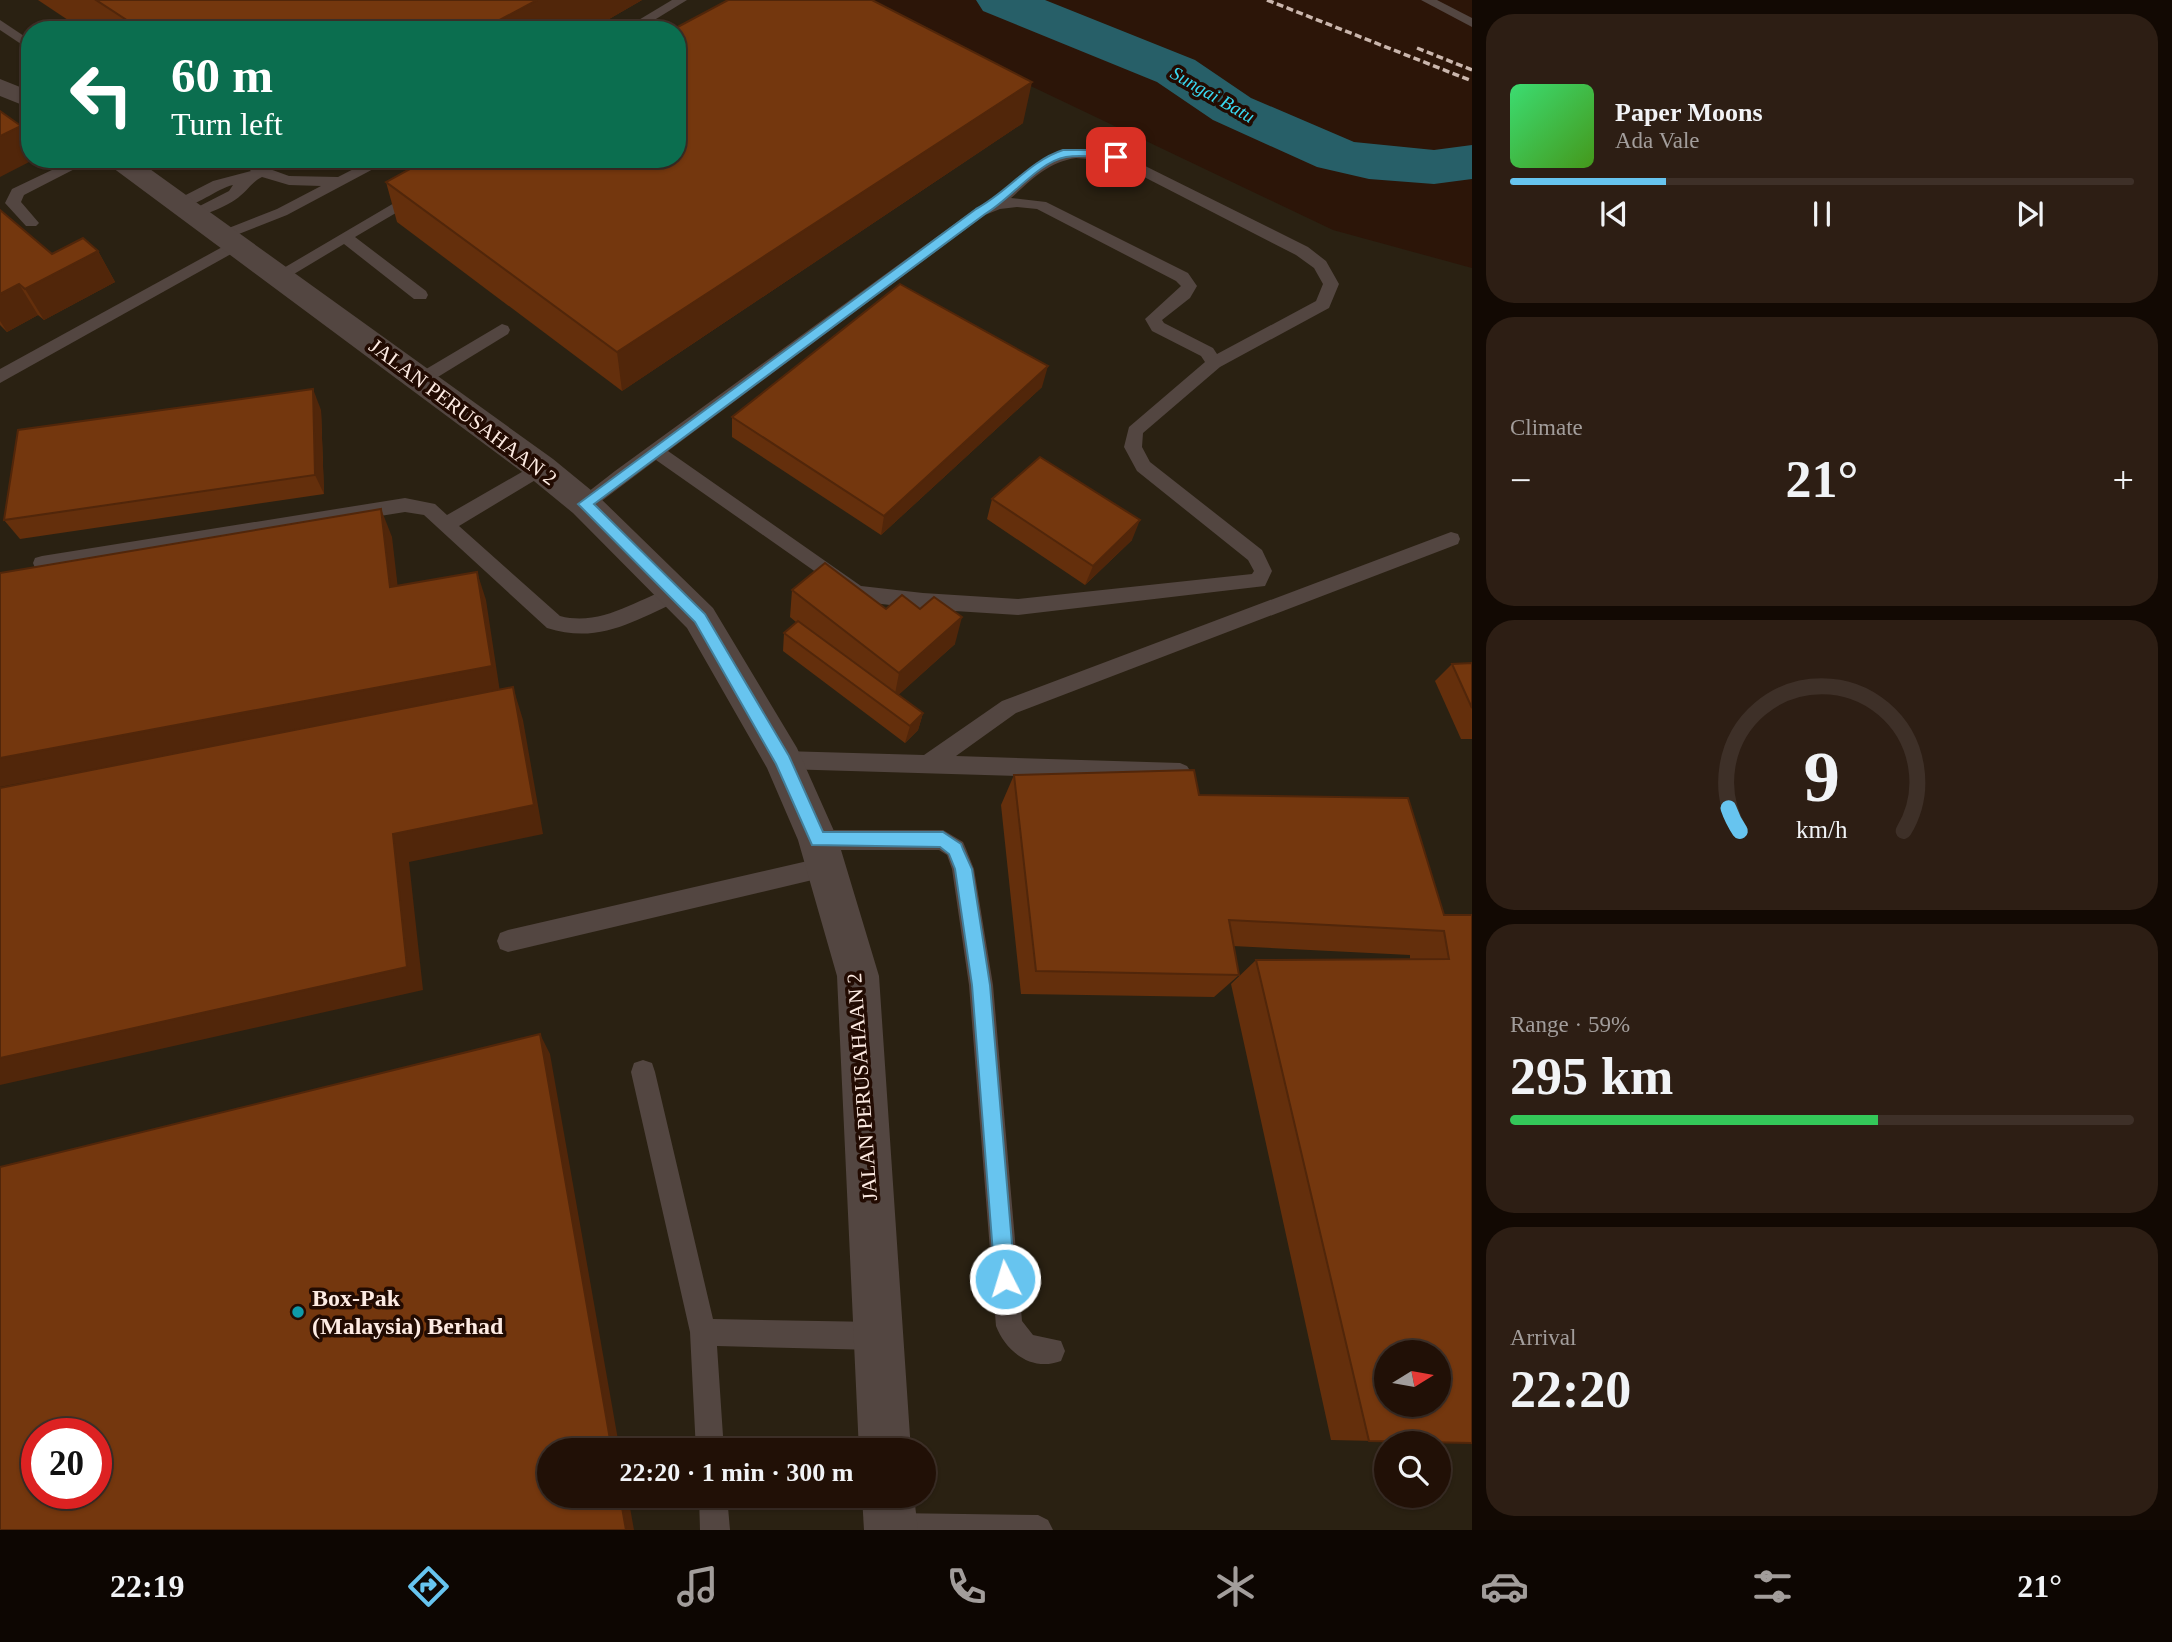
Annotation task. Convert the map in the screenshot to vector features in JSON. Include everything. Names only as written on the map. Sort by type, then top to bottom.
[{"type":"street","points":[[0,87],[21,96]]},
{"type":"street","name":"JALAN PERUSAHAAN 2","points":[[130,168],[541,468],[585,504],[700,618],[783,760],[822,853],[858,976],[876,1336],[884,1438]]},
{"type":"lane","points":[[644,21],[681,0]]},
{"type":"lane","points":[[1427,0],[1472,23]]},
{"type":"lane","points":[[0,24],[21,39]]},
{"type":"lane","points":[[585,504],[656,451],[981,212],[997,202],[1043,162],[1063,154],[1090,153],[1116,157],[1302,251],[1320,265],[1331,284],[1323,304],[1214,363],[1135,431],[1133,447],[1143,466],[1255,555],[1264,571],[1258,581],[1018,607],[923,601],[857,593],[656,451]]},
{"type":"lane","points":[[31,223],[13,203],[17,192],[67,168]]},
{"type":"lane","points":[[250,168],[255,175],[298,183],[344,180]]},
{"type":"lane","points":[[207,225],[282,212],[367,168]]},
{"type":"lane","points":[[0,377],[207,225],[255,175]]},
{"type":"lane","points":[[278,276],[437,184]]},
{"type":"lane","points":[[997,202],[1041,205],[1182,277],[1189,286],[1184,295],[1153,319],[1158,327],[1207,352],[1214,363]]},
{"type":"lane","points":[[345,237],[420,295]]},
{"type":"lane","points":[[422,379],[502,330]]},
{"type":"lane","points":[[446,525],[541,468]]},
{"type":"lane","points":[[42,563],[405,505],[429,509],[554,622],[576,628],[607,624],[676,594]]},
{"type":"lane","points":[[926,765],[1009,707],[1451,539]]},
{"type":"lane","points":[[783,760],[1183,773]]},
{"type":"lane","points":[[508,942],[822,853],[943,840],[955,849],[963,869],[981,985],[1009,1326],[1026,1347],[1052,1351]]},
{"type":"lane","points":[[643,1073],[703,1332],[709,1438]]},
{"type":"lane","points":[[703,1332],[876,1336]]},
{"type":"lane","points":[[714,1508],[715,1530]]},
{"type":"lane","points":[[890,1518],[1038,1530]]},
{"type":"shaded area","points":[[0,0],[850,0],[1333,230],[1472,268],[1472,1530],[0,1530]]},
{"type":"building","points":[[96,0],[537,0],[498,21],[128,21]]},
{"type":"building","points":[[728,0],[872,0],[1032,82],[617,352],[386,182],[412,168],[686,168],[686,22]]},
{"type":"building","points":[[0,111],[21,126],[0,136]]},
{"type":"building","points":[[0,210],[52,254],[83,238],[98,251],[25,289],[19,284],[0,294]]},
{"type":"building","points":[[900,284],[1048,366],[884,516],[732,417]]},
{"type":"building","points":[[313,389],[315,475],[4,520],[18,430]]},
{"type":"building","points":[[1040,457],[1140,520],[1093,566],[992,499]]},
{"type":"building","points":[[381,509],[390,587],[477,572],[492,666],[0,758],[0,573]]},
{"type":"building","points":[[825,563],[886,609],[902,595],[920,609],[934,597],[962,617],[899,673],[792,590]]},
{"type":"building","points":[[798,621],[923,713],[910,726],[784,633]]},
{"type":"building","points":[[1472,663],[1472,708],[1452,664]]},
{"type":"building","points":[[513,687],[534,805],[393,834],[407,967],[0,1058],[0,788]]},
{"type":"building","points":[[1194,770],[1199,795],[1408,798],[1444,915],[1472,915],[1472,1443],[1451,1443],[1451,1431],[1374,1431],[1374,1441],[1369,1441],[1256,960],[1449,959],[1444,931],[1229,920],[1239,975],[1036,971],[1014,775]]},
{"type":"building","name":"Box-Pak (Malaysia) Berhad","points":[[540,1034],[610,1438],[537,1438],[537,1508],[622,1508],[626,1530],[0,1530],[0,1167]]},
{"type":"waterway","name":"Sungai Batu","points":[[1001,0],[1176,71],[1232,109],[1337,155],[1369,162],[1434,167],[1472,162]]},
{"type":"railway","points":[[1267,0],[1472,81]]},
{"type":"railway","points":[[1417,48],[1472,70]]},
{"type":"place","name":"Box-Pak (Malaysia) Berhad","points":[[298,1312]]},
{"type":"route","points":[[1005,1279],[981,985],[963,869],[955,849],[943,840],[818,840],[783,760],[700,618],[585,504],[997,202],[1043,162],[1063,154],[1090,153],[1116,157]]}]
